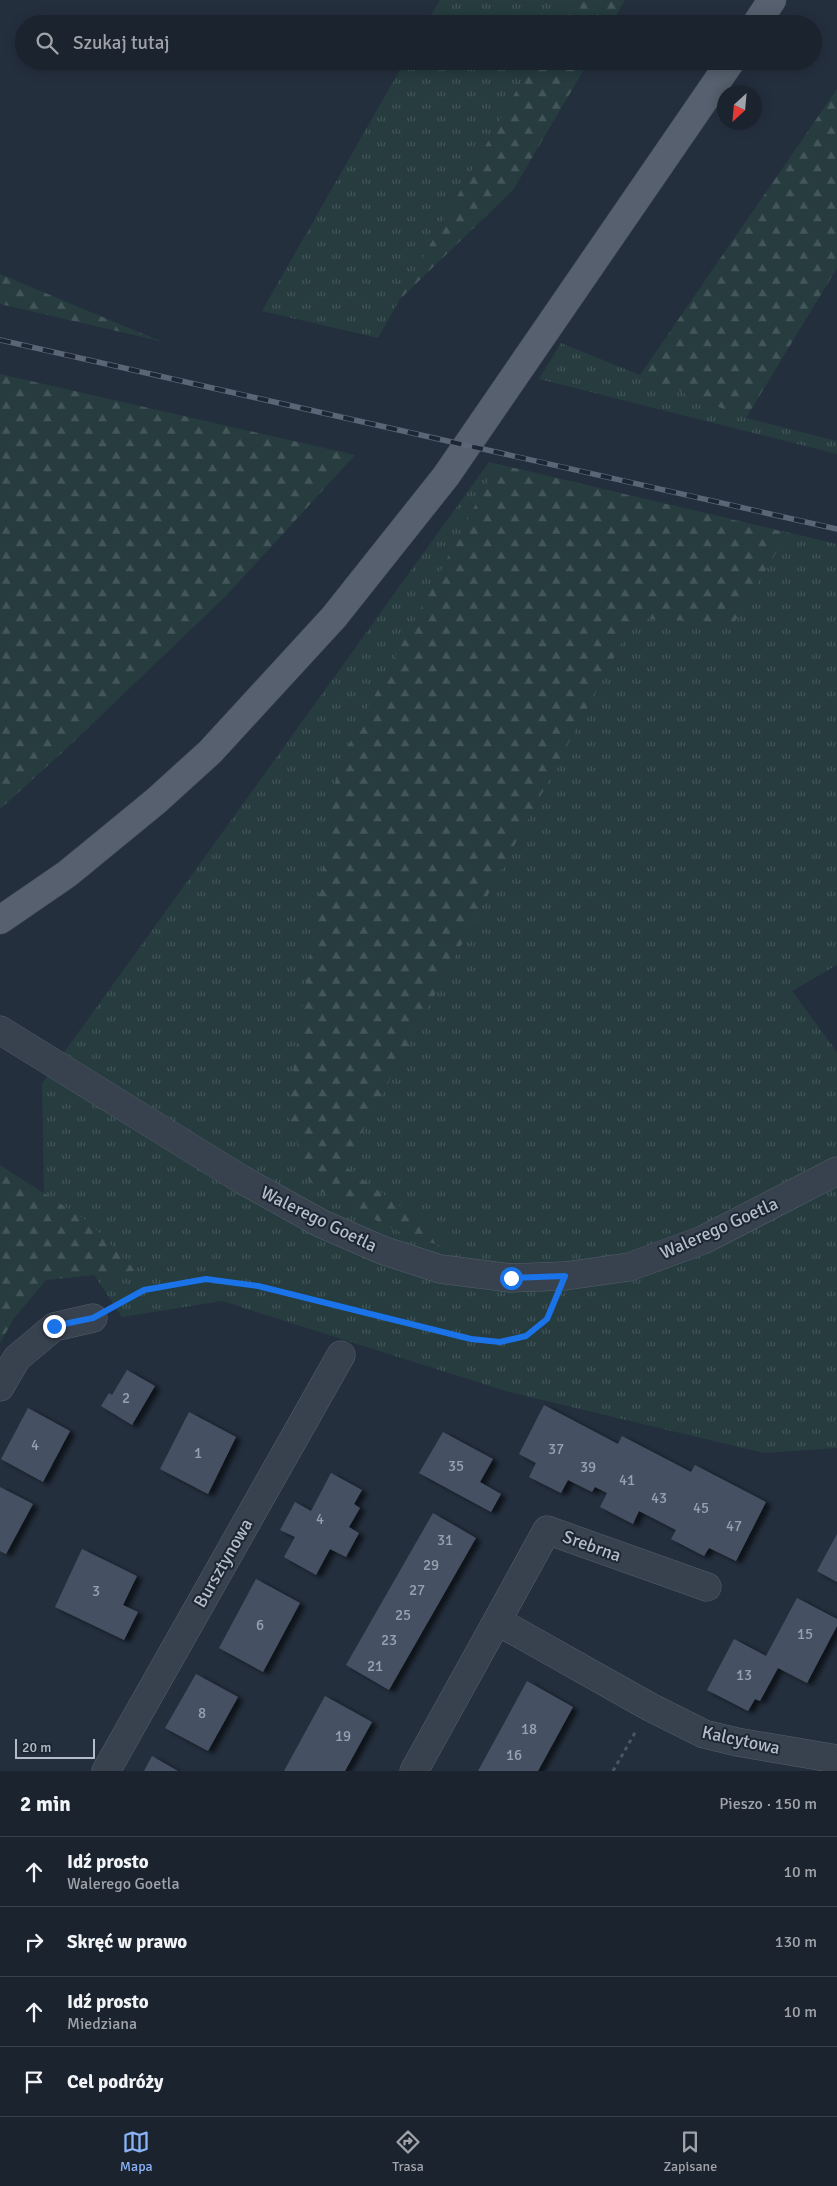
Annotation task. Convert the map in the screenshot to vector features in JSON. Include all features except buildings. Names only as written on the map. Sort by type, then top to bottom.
[{"type":"main road","points":[[762,15],[772,0]]},
{"type":"main road","points":[[0,920],[67,874],[156,802],[210,752],[334,617],[446,476],[725,70]]},
{"type":"street","name":"Walerego Goetla","points":[[0,1030],[241,1179],[320,1223],[382,1250],[440,1269],[511,1278],[565,1276],[629,1267],[703,1240],[837,1170]]},
{"type":"street","points":[[0,1387],[17,1358],[54,1326],[93,1318]]},
{"type":"street","name":"Bursztynowa","points":[[106,1771],[341,1356]]},
{"type":"street","name":"Srebrna","points":[[414,1771],[546,1530],[707,1588]]},
{"type":"street","points":[[497,1621],[650,1707]]},
{"type":"street","name":"Kalcytowa","points":[[650,1707],[689,1728],[719,1738],[831,1757]]},
{"type":"path","points":[[93,1318],[144,1290],[206,1279],[258,1286],[471,1339],[500,1342],[526,1336],[547,1319],[565,1276]]},
{"type":"path","points":[[614,1771],[650,1707]]},
{"type":"green space","points":[[440,0],[567,0],[559,15],[431,15]]},
{"type":"green space","points":[[567,0],[625,0],[616,15],[559,15]]},
{"type":"green space","points":[[400,70],[528,70],[378,338],[262,311]]},
{"type":"green space","points":[[528,70],[584,70],[513,190],[399,300]]},
{"type":"green space","points":[[837,89],[837,268],[746,418],[640,375]]},
{"type":"green space","points":[[0,274],[160,341],[0,304]]},
{"type":"green space","points":[[561,343],[746,418],[837,441],[837,454],[539,379]]},
{"type":"green space","points":[[0,374],[355,455],[226,596],[67,748],[0,809]]},
{"type":"green space","points":[[489,462],[837,544],[837,965],[792,991],[837,1052],[837,1448],[764,1453],[509,1392],[222,1301],[122,1317],[44,1199],[42,1083]]},
{"type":"green space","points":[[497,464],[788,533],[734,623],[635,618],[344,1166],[466,1254],[402,1233],[327,1196],[309,1181],[287,1112],[338,765]]},
{"type":"green space","points":[[0,1165],[89,1222],[136,1271],[46,1280],[14,1318],[0,1343]]},
{"type":"railway","points":[[0,340],[837,529]]},
{"type":"route","points":[[54,1326],[93,1318],[144,1290],[206,1279],[258,1286],[471,1339],[500,1342],[526,1336],[547,1319],[565,1276],[511,1278]]}]
